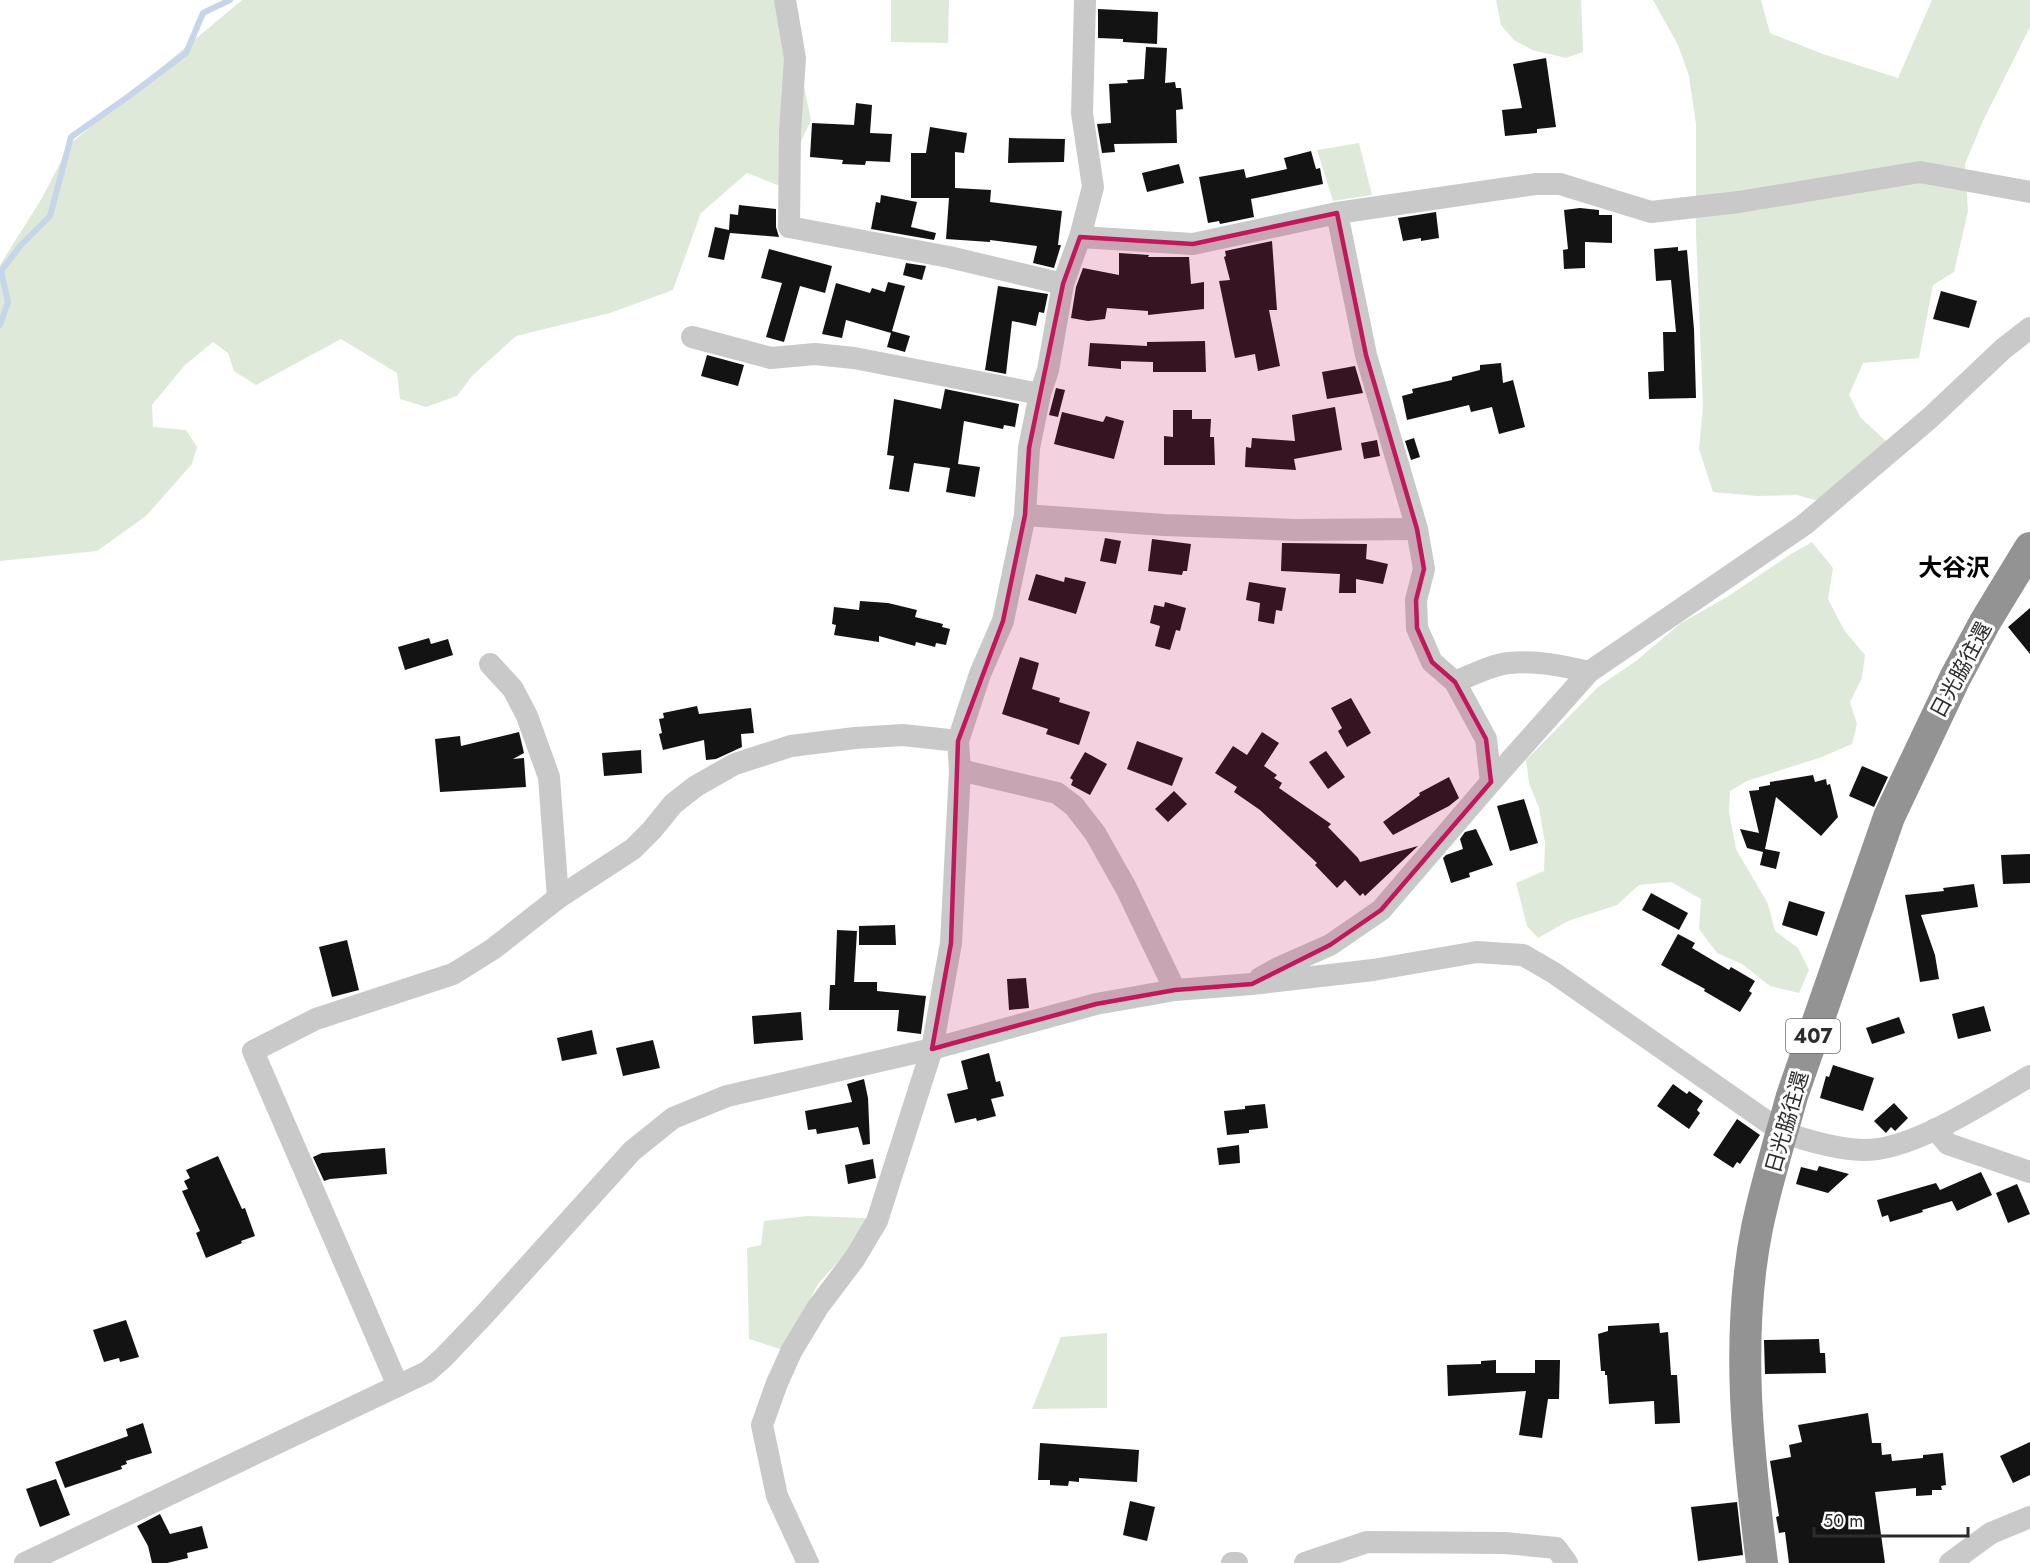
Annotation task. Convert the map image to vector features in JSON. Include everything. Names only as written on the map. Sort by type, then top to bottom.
[{"type":"highway","name":"日光脇往還","points":[[1762,1563],[1751,1477],[1747,1395],[1748,1296],[1757,1228],[1782,1132],[1888,817],[1960,669],[1985,622],[2030,548]]},
{"type":"street","points":[[785,0],[795,58],[790,132],[789,227],[949,257],[1063,284]]},
{"type":"street","points":[[808,1563],[777,1496],[762,1425],[792,1350],[818,1307],[878,1221],[932,1049],[951,942],[960,770],[958,741],[980,674],[1003,621],[1025,515],[1029,448],[1040,394],[1047,370],[1063,284],[1080,237],[1093,187],[1082,113],[1085,0]]},
{"type":"street","points":[[1080,237],[1193,244],[1337,213],[1536,184],[1560,184],[1651,212],[1739,202],[1920,172],[2030,192]]},
{"type":"street","points":[[1337,213],[1366,355],[1417,529],[1424,569],[1416,600],[1417,628],[1432,662],[1455,682],[1486,739],[1491,782]]},
{"type":"street","points":[[1252,984],[1278,968],[1330,945],[1381,910],[1589,672],[1804,525],[2030,327]]},
{"type":"street","points":[[692,337],[771,358],[815,354],[854,358],[1040,394]]},
{"type":"street","points":[[1025,515],[1164,525],[1296,530],[1417,529]]},
{"type":"street","points":[[1455,682],[1508,663],[1550,663],[1589,672]]},
{"type":"street","points":[[490,664],[513,689],[526,716],[549,777],[558,898]]},
{"type":"street","points":[[398,1386],[253,1051],[316,1019],[453,974],[493,949],[558,898],[633,849],[652,830],[672,804],[696,786],[735,764],[791,746],[855,738],[903,735],[958,741]]},
{"type":"street","points":[[960,770],[1057,794],[1074,806],[1095,833],[1121,879],[1175,990]]},
{"type":"street","points":[[25,1563],[427,1372],[443,1358],[632,1151],[673,1118],[727,1096],[932,1049],[1096,1004],[1175,990],[1373,970],[1478,952],[1523,956],[1554,973],[1782,1132],[1816,1143],[1865,1150],[1907,1141],[1935,1129],[2030,1076]]},
{"type":"street","points":[[1935,1129],[1948,1144],[2030,1173]]},
{"type":"street","points":[[1950,1563],[1991,1533],[2030,1517]]},
{"type":"street","points":[[1305,1563],[1367,1542],[1505,1544],[1556,1548],[1567,1563]]},
{"type":"street","points":[[1232,1563],[1238,1563]]},
{"type":"highlighted area","points":[[1337,213],[1366,355],[1417,529],[1424,569],[1416,600],[1417,628],[1432,662],[1455,682],[1486,739],[1491,782],[1381,910],[1330,945],[1252,984],[1175,990],[1096,1004],[932,1049],[951,943],[958,741],[1003,621],[1025,515],[1029,448],[1063,284],[1080,237],[1193,244]]},
{"type":"green space","points":[[242,0],[786,0],[811,120],[780,186],[747,173],[701,213],[673,290],[610,313],[516,336],[472,376],[457,396],[426,407],[400,399],[397,373],[341,339],[256,385],[234,371],[228,353],[213,342],[184,366],[152,405],[153,427],[186,430],[197,447],[192,464],[146,516],[97,551],[0,561],[0,265],[42,198],[70,144]]},
{"type":"green space","points":[[891,0],[949,0],[948,43],[891,42]]},
{"type":"green space","points":[[1496,0],[1581,0],[1583,52],[1566,58],[1532,50],[1514,40],[1501,25]]},
{"type":"green space","points":[[1653,0],[1761,0],[1770,33],[1823,54],[1898,78],[1932,0],[2030,0],[2030,27],[1983,121],[1965,164],[1968,211],[1954,272],[1933,285],[1919,358],[1863,363],[1849,395],[1861,418],[1886,441],[1822,502],[1797,495],[1757,496],[1713,492],[1699,449],[1703,407],[1696,233],[1696,124],[1689,76],[1678,45]]},
{"type":"green space","points":[[1359,143],[1372,195],[1333,201],[1317,150]]},
{"type":"green space","points":[[1812,542],[1833,568],[1828,599],[1844,630],[1865,655],[1862,678],[1850,702],[1857,724],[1852,744],[1822,757],[1747,781],[1730,791],[1729,812],[1736,849],[1768,904],[1775,931],[1798,948],[1809,970],[1799,993],[1770,986],[1742,964],[1717,953],[1699,929],[1701,899],[1671,882],[1639,885],[1617,905],[1568,921],[1538,938],[1527,926],[1516,883],[1544,871],[1545,843],[1539,808],[1529,783],[1526,760],[1598,687],[1636,661],[1681,623],[1727,597]]},
{"type":"green space","points":[[807,1216],[864,1218],[870,1221],[846,1253],[818,1284],[783,1350],[749,1339],[747,1248],[761,1245],[764,1221]]},
{"type":"green space","points":[[1107,1333],[1107,1408],[1032,1409],[1061,1337]]},
{"type":"building","points":[[1098,9],[1158,12],[1157,44],[1098,38]]},
{"type":"building","points":[[1146,47],[1167,48],[1165,83],[1175,82],[1176,88],[1181,88],[1183,109],[1176,110],[1177,143],[1114,144],[1115,152],[1102,153],[1097,124],[1111,123],[1109,84],[1144,79]]},
{"type":"building","points":[[1546,58],[1556,127],[1537,129],[1537,133],[1505,136],[1502,110],[1522,108],[1513,64]]},
{"type":"building","points":[[856,103],[872,105],[870,133],[892,134],[890,162],[866,161],[865,165],[842,164],[843,160],[810,157],[812,123],[854,125]]},
{"type":"building","points":[[930,127],[967,133],[964,153],[955,152],[955,188],[991,190],[990,202],[1062,211],[1058,245],[1061,245],[1054,268],[1033,263],[1037,246],[990,240],[990,242],[946,239],[949,198],[911,198],[911,153],[926,153]]},
{"type":"building","points":[[1009,138],[1065,139],[1064,162],[1008,163]]},
{"type":"building","points":[[1311,151],[1316,169],[1320,168],[1323,184],[1251,199],[1254,217],[1220,224],[1219,221],[1208,223],[1199,177],[1244,169],[1246,178],[1287,169],[1284,158]]},
{"type":"building","points":[[1179,164],[1184,183],[1147,192],[1142,173]]},
{"type":"building","points":[[881,195],[917,202],[911,227],[936,233],[934,240],[871,229],[876,202],[880,203]]},
{"type":"building","points":[[739,205],[776,209],[776,227],[779,237],[730,233],[724,260],[708,257],[715,227],[729,230],[730,214],[738,215]]},
{"type":"building","points":[[1580,208],[1599,210],[1599,215],[1612,215],[1612,243],[1585,242],[1585,268],[1564,269],[1563,250],[1568,249],[1564,210]]},
{"type":"building","points":[[1436,212],[1439,238],[1403,241],[1398,218]]},
{"type":"building","points":[[1272,241],[1277,310],[1269,310],[1280,366],[1258,371],[1255,354],[1235,358],[1219,281],[1230,280],[1224,257],[1226,256],[1225,251]]},
{"type":"building","points":[[1678,247],[1678,251],[1687,250],[1694,329],[1696,398],[1649,399],[1648,372],[1664,371],[1663,332],[1676,332],[1671,280],[1656,281],[1654,249]]},
{"type":"building","points":[[769,249],[832,266],[825,293],[800,286],[784,342],[766,337],[782,283],[761,278]]},
{"type":"building","points":[[1119,253],[1149,255],[1148,257],[1189,257],[1191,284],[1204,282],[1204,309],[1148,315],[1148,311],[1107,308],[1105,319],[1088,321],[1071,318],[1076,287],[1083,268],[1119,275]]},
{"type":"building","points":[[906,263],[926,266],[922,280],[903,275]]},
{"type":"building","points":[[888,282],[905,286],[892,331],[910,336],[905,352],[887,347],[891,333],[846,320],[842,338],[822,334],[836,283],[870,293],[872,288],[885,292]]},
{"type":"building","points":[[998,286],[1048,294],[1044,313],[1039,312],[1036,326],[1012,321],[1006,374],[985,370]]},
{"type":"building","points":[[1941,291],[1977,301],[1969,328],[1933,319]]},
{"type":"building","points":[[1205,341],[1206,372],[1153,372],[1153,362],[1121,361],[1121,369],[1088,366],[1090,343],[1147,346],[1147,342]]},
{"type":"building","points":[[707,355],[744,365],[738,386],[701,376]]},
{"type":"building","points":[[1501,363],[1503,383],[1513,380],[1525,427],[1499,434],[1492,407],[1471,412],[1469,405],[1407,420],[1402,396],[1413,393],[1412,389],[1452,380],[1452,377],[1480,370],[1480,365]]},
{"type":"building","points":[[1355,366],[1363,393],[1327,399],[1322,372]]},
{"type":"building","points":[[1056,388],[1065,390],[1058,417],[1049,415]]},
{"type":"building","points":[[945,389],[1019,404],[1015,427],[1004,425],[1003,429],[964,421],[958,464],[980,467],[975,497],[946,492],[950,468],[914,463],[909,492],[889,489],[894,456],[887,455],[894,399],[941,409]]},
{"type":"building","points":[[1335,407],[1342,450],[1294,459],[1296,470],[1245,467],[1246,447],[1251,448],[1252,438],[1295,441],[1292,415]]},
{"type":"building","points":[[1173,410],[1192,410],[1192,419],[1211,419],[1210,437],[1214,437],[1215,465],[1164,465],[1164,436],[1173,437]]},
{"type":"building","points":[[1062,412],[1103,422],[1106,416],[1124,421],[1114,459],[1054,444]]},
{"type":"building","points":[[1414,438],[1420,457],[1411,460],[1405,441]]},
{"type":"building","points":[[1377,440],[1380,456],[1364,459],[1361,443]]},
{"type":"building","points":[[1105,538],[1121,541],[1116,564],[1100,561]]},
{"type":"building","points":[[1152,539],[1191,544],[1187,571],[1183,571],[1182,575],[1148,571]]},
{"type":"building","points":[[1282,543],[1367,544],[1366,559],[1388,564],[1383,584],[1356,579],[1356,593],[1339,593],[1340,574],[1281,571]]},
{"type":"building","points":[[1036,574],[1064,582],[1065,577],[1086,582],[1076,614],[1028,600]]},
{"type":"building","points":[[1249,582],[1286,588],[1282,611],[1276,610],[1274,624],[1258,621],[1260,603],[1246,600]]},
{"type":"building","points":[[860,601],[888,603],[917,610],[915,617],[943,624],[942,627],[950,629],[946,645],[936,643],[935,647],[916,642],[915,646],[879,636],[879,642],[834,635],[836,625],[832,624],[834,607],[859,610]]},
{"type":"building","points":[[1165,602],[1186,608],[1180,631],[1176,630],[1170,650],[1155,646],[1160,626],[1150,623],[1154,605],[1164,607]]},
{"type":"building","points":[[2030,608],[2030,654],[2008,627]]},
{"type":"building","points":[[429,638],[431,644],[448,639],[453,655],[405,670],[398,647]]},
{"type":"building","points":[[1020,657],[1039,663],[1032,689],[1060,698],[1059,702],[1090,712],[1079,745],[1046,734],[1048,729],[1002,714]]},
{"type":"building","points":[[1351,698],[1371,733],[1347,747],[1338,731],[1342,728],[1331,708]]},
{"type":"building","points":[[697,706],[699,714],[751,708],[754,733],[741,734],[742,747],[716,759],[706,760],[704,740],[663,750],[659,734],[662,733],[659,719],[664,718],[663,713]]},
{"type":"building","points":[[519,732],[524,753],[513,759],[524,758],[526,787],[440,792],[435,739],[460,736],[461,746]]},
{"type":"building","points":[[1262,732],[1279,743],[1264,766],[1277,775],[1274,778],[1282,783],[1279,788],[1331,824],[1328,827],[1360,862],[1418,846],[1365,896],[1363,893],[1360,896],[1345,880],[1337,888],[1315,865],[1317,863],[1260,810],[1234,792],[1237,787],[1215,773],[1233,746],[1247,755]]},
{"type":"building","points":[[1137,741],[1183,758],[1172,786],[1127,769]]},
{"type":"building","points":[[641,750],[642,773],[604,776],[602,753]]},
{"type":"building","points":[[1326,751],[1345,777],[1328,789],[1309,762]]},
{"type":"building","points":[[1085,752],[1107,764],[1090,795],[1071,785],[1073,780],[1070,778]]},
{"type":"building","points":[[1862,766],[1888,777],[1874,807],[1849,796]]},
{"type":"building","points":[[1813,775],[1815,782],[1826,779],[1827,785],[1830,784],[1838,817],[1821,836],[1776,797],[1765,849],[1780,852],[1776,869],[1760,865],[1763,852],[1747,848],[1740,829],[1759,833],[1749,791],[1759,790],[1759,787],[1770,785],[1770,782]]},
{"type":"building","points":[[1449,777],[1459,798],[1449,806],[1393,835],[1383,822],[1420,795],[1419,793]]},
{"type":"building","points":[[1174,791],[1187,804],[1168,822],[1155,809]]},
{"type":"building","points":[[1524,799],[1538,843],[1510,851],[1497,806]]},
{"type":"building","points":[[1476,829],[1493,865],[1469,873],[1470,877],[1451,883],[1443,858],[1463,849],[1460,839],[1465,832]]},
{"type":"building","points":[[2030,854],[2030,883],[2003,884],[2001,855]]},
{"type":"building","points":[[1974,884],[1978,907],[1921,915],[1935,955],[1939,979],[1920,982],[1905,895],[1944,891],[1943,888]]},
{"type":"building","points":[[1651,893],[1688,913],[1679,930],[1642,910]]},
{"type":"building","points":[[1789,901],[1825,912],[1817,936],[1782,925]]},
{"type":"building","points":[[895,925],[896,945],[859,945],[859,926]]},
{"type":"building","points":[[837,930],[857,931],[854,982],[877,982],[877,991],[926,996],[921,1034],[897,1031],[899,1010],[829,1010],[830,985],[835,985]]},
{"type":"building","points":[[1678,934],[1695,943],[1692,948],[1729,970],[1731,967],[1755,981],[1749,991],[1752,993],[1740,1012],[1704,991],[1705,989],[1661,965]]},
{"type":"building","points":[[347,940],[359,990],[332,997],[319,947]]},
{"type":"building","points":[[1026,978],[1029,1008],[1009,1010],[1007,979]]},
{"type":"building","points":[[1984,1006],[1991,1031],[1958,1039],[1952,1014]]},
{"type":"building","points":[[801,1012],[803,1040],[754,1044],[752,1016]]},
{"type":"building","points":[[1899,1017],[1905,1033],[1872,1044],[1866,1028]]},
{"type":"building","points":[[592,1030],[597,1054],[562,1061],[557,1038]]},
{"type":"building","points":[[653,1040],[660,1068],[623,1076],[616,1048]]},
{"type":"building","points":[[989,1053],[996,1082],[1000,1081],[1004,1096],[991,1099],[996,1116],[955,1123],[947,1094],[968,1089],[961,1061]]},
{"type":"building","points":[[1833,1065],[1874,1078],[1863,1111],[1820,1098],[1826,1076],[1829,1077]]},
{"type":"building","points":[[864,1079],[868,1098],[870,1144],[863,1145],[858,1127],[817,1134],[816,1129],[808,1130],[805,1111],[852,1102],[847,1084]]},
{"type":"building","points":[[1673,1084],[1703,1101],[1697,1110],[1700,1113],[1689,1129],[1657,1106]]},
{"type":"building","points":[[1894,1103],[1908,1118],[1895,1131],[1891,1127],[1886,1133],[1874,1121]]},
{"type":"building","points":[[1265,1104],[1268,1128],[1227,1135],[1224,1111]]},
{"type":"building","points":[[1737,1119],[1760,1135],[1740,1164],[1737,1162],[1733,1168],[1713,1155]]},
{"type":"building","points":[[1239,1145],[1240,1163],[1219,1165],[1217,1148]]},
{"type":"building","points":[[385,1148],[387,1174],[324,1181],[313,1157],[322,1153]]},
{"type":"building","points":[[218,1156],[242,1209],[245,1208],[255,1236],[206,1258],[196,1233],[200,1231],[182,1191],[188,1189],[184,1181],[190,1178],[186,1170]]},
{"type":"building","points":[[873,1159],[876,1178],[848,1184],[845,1165]]},
{"type":"building","points":[[1819,1166],[1849,1174],[1828,1193],[1796,1184],[1801,1167],[1817,1171]]},
{"type":"building","points":[[1981,1172],[1992,1195],[1957,1211],[1952,1201],[1890,1222],[1888,1215],[1882,1217],[1877,1200],[1936,1183],[1940,1190]]},
{"type":"building","points":[[2017,1184],[2030,1214],[2008,1223],[1996,1193]]},
{"type":"building","points":[[126,1320],[139,1357],[120,1362],[119,1358],[104,1362],[93,1330]]},
{"type":"building","points":[[1659,1323],[1660,1333],[1668,1332],[1671,1375],[1677,1375],[1680,1423],[1655,1424],[1654,1401],[1609,1404],[1607,1375],[1605,1371],[1601,1371],[1598,1334],[1608,1331],[1608,1326]]},
{"type":"building","points":[[1819,1339],[1820,1353],[1825,1353],[1826,1373],[1765,1374],[1764,1340]]},
{"type":"building","points":[[1496,1360],[1496,1373],[1535,1373],[1535,1360],[1560,1360],[1559,1399],[1548,1399],[1542,1438],[1519,1435],[1526,1391],[1448,1396],[1447,1365],[1481,1364],[1481,1361]]},
{"type":"building","points":[[1868,1413],[1872,1443],[1881,1443],[1882,1455],[1891,1454],[1892,1461],[1923,1458],[1923,1455],[1943,1453],[1946,1485],[1941,1486],[1942,1490],[1932,1490],[1932,1495],[1916,1496],[1916,1488],[1875,1492],[1885,1563],[1789,1563],[1785,1532],[1779,1533],[1776,1517],[1779,1516],[1770,1461],[1791,1457],[1789,1445],[1802,1442],[1798,1425]]},
{"type":"building","points":[[143,1423],[152,1453],[126,1461],[127,1464],[121,1466],[122,1469],[65,1488],[55,1462],[128,1436],[126,1429]]},
{"type":"building","points":[[2030,1442],[2030,1475],[2013,1483],[2000,1456]]},
{"type":"building","points":[[1040,1443],[1139,1450],[1137,1482],[1079,1478],[1079,1482],[1069,1481],[1068,1486],[1050,1485],[1050,1480],[1038,1480]]},
{"type":"building","points":[[56,1479],[70,1515],[40,1527],[26,1489]]},
{"type":"building","points":[[1130,1501],[1155,1507],[1147,1541],[1123,1535]]},
{"type":"building","points":[[1737,1502],[1743,1555],[1698,1561],[1691,1507]]},
{"type":"building","points":[[160,1514],[170,1534],[202,1526],[208,1548],[187,1553],[188,1558],[167,1563],[152,1563],[148,1546],[137,1526]]},
{"type":"waterway","points":[[0,325],[8,302],[1,271],[21,245],[50,216],[71,137],[186,53],[203,13],[230,0]]},
{"type":"district","name":"大谷沢","points":[[1954,567]]}]
